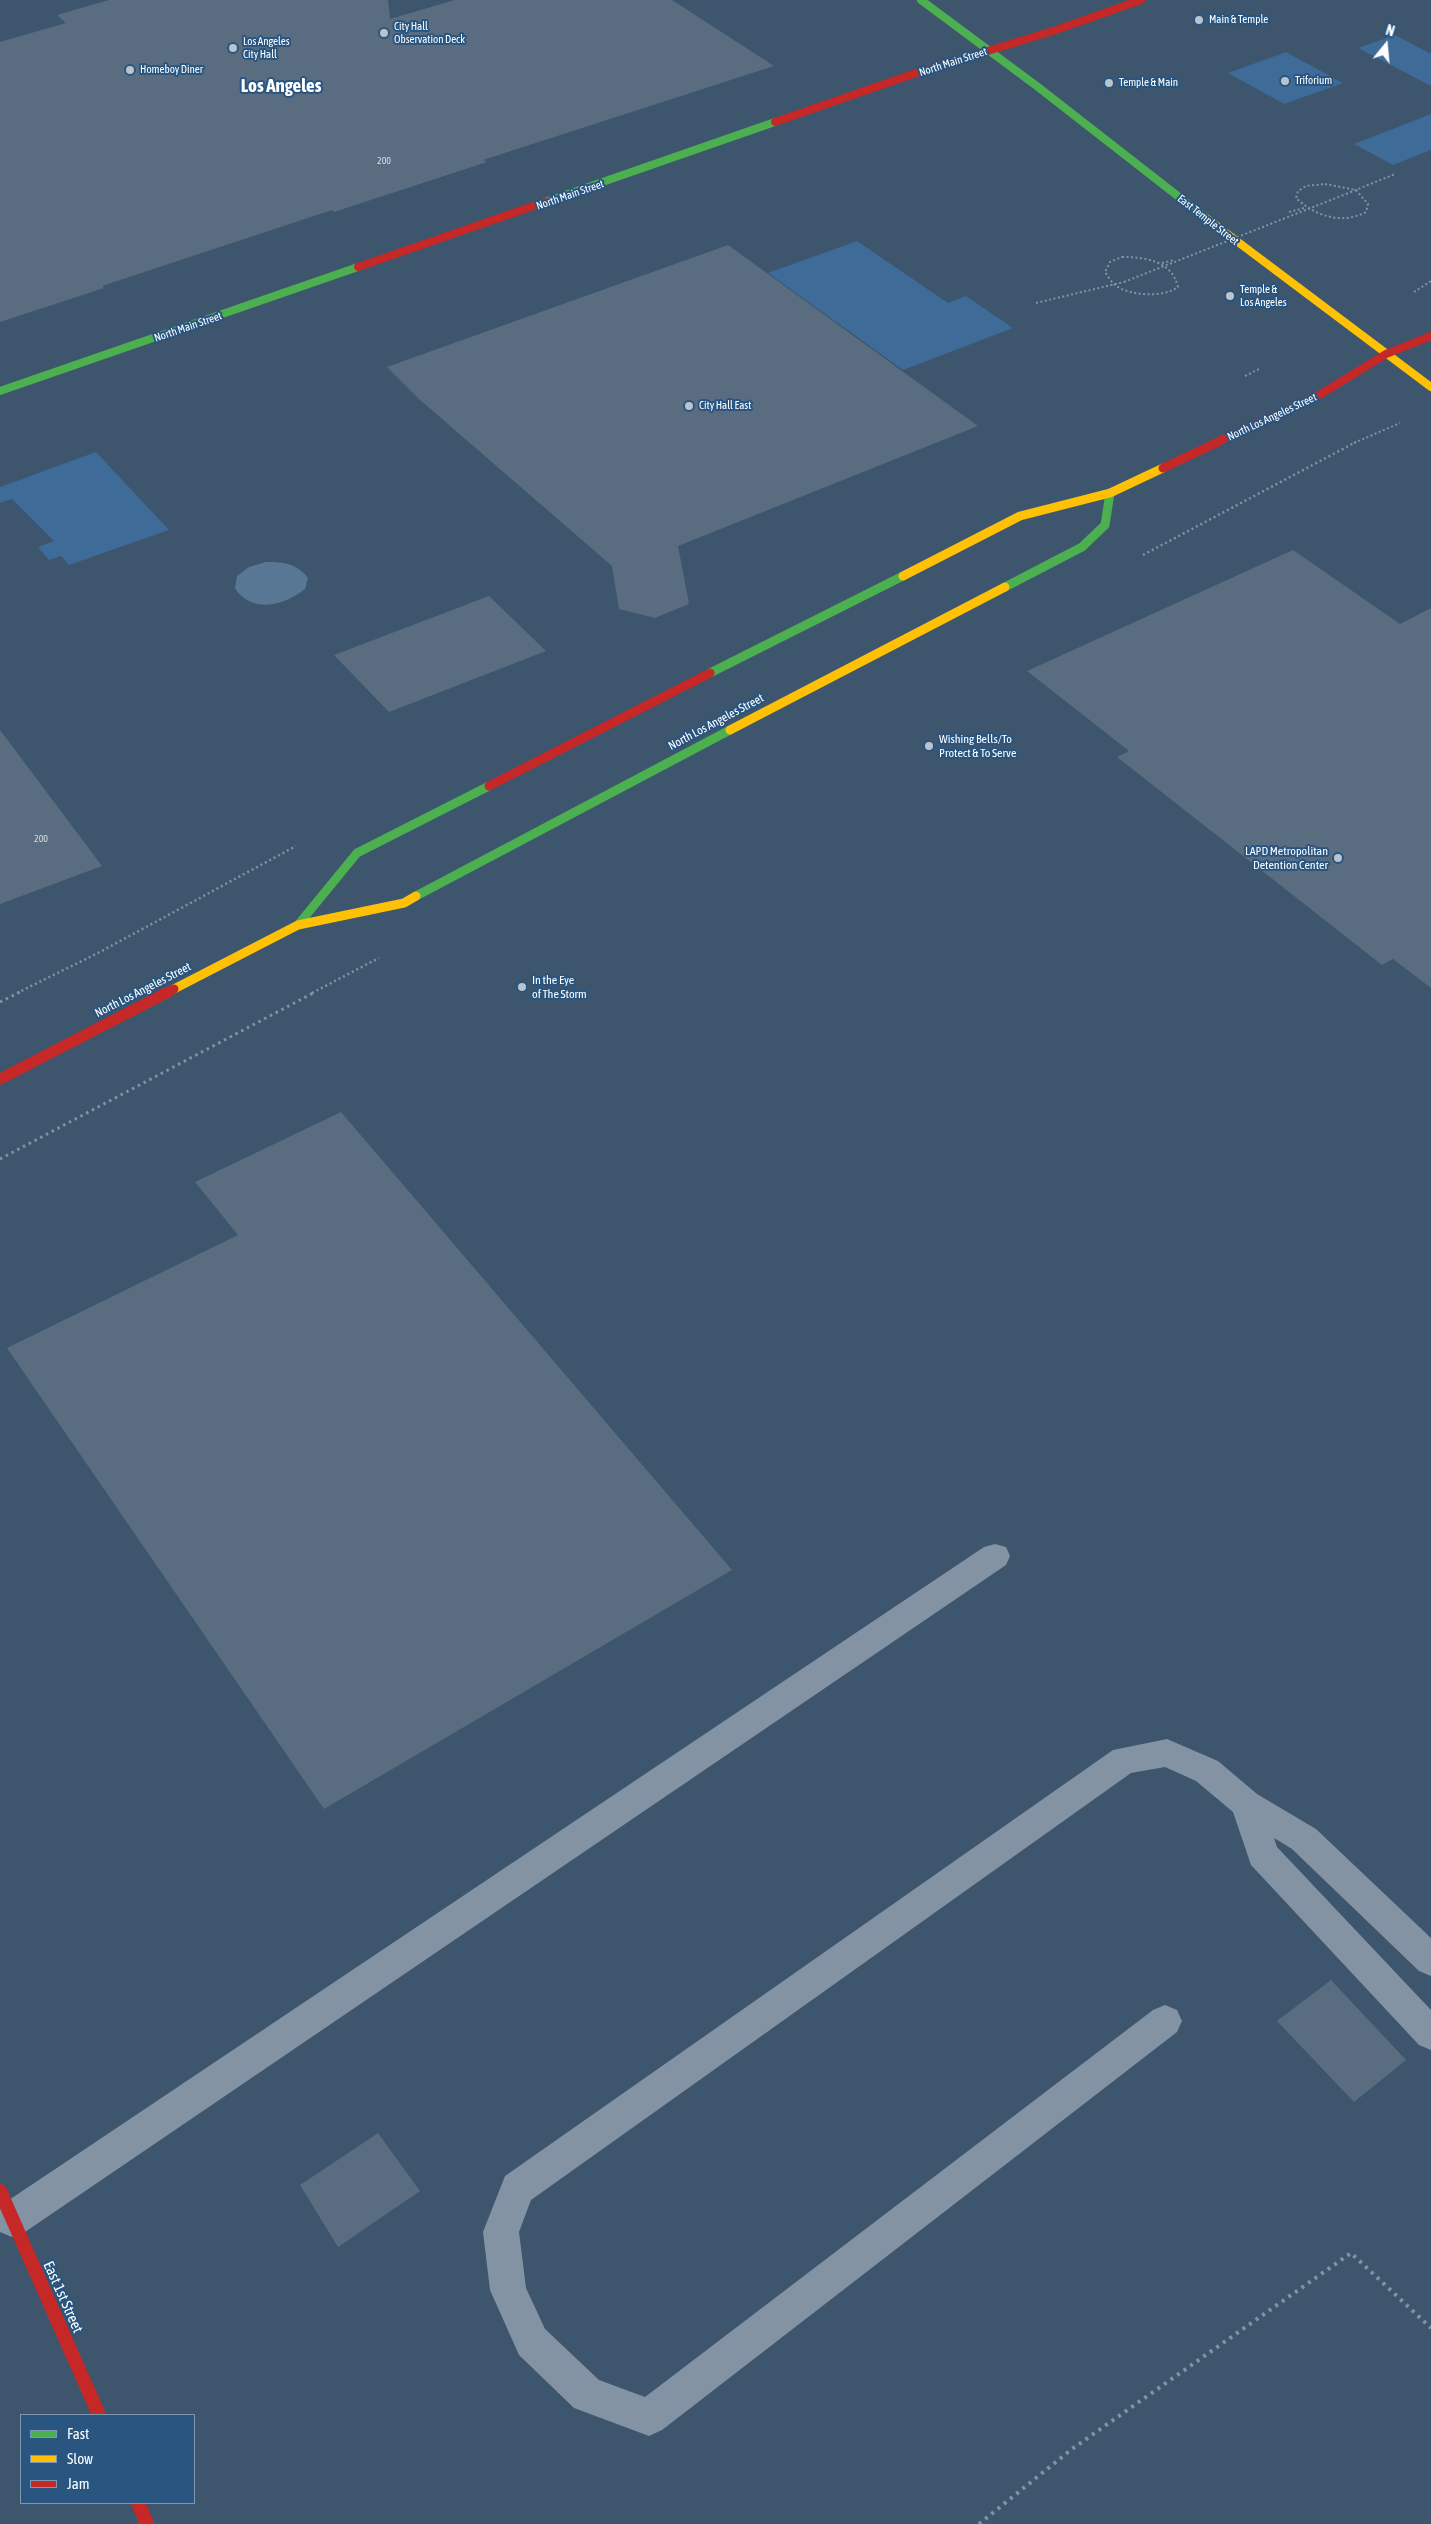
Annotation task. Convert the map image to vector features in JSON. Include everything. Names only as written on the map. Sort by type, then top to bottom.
[{"type":"main road","name":"East Temple Street","points":[[921,0],[1046,93],[1316,303],[1348,322],[1386,354],[1431,386]]},
{"type":"main road","name":"North Main Street","points":[[0,391],[987,50],[1056,30],[1141,0]]},
{"type":"main road","name":"North Los Angeles Street","points":[[298,925],[357,853],[1020,516],[1110,493],[1321,394],[1386,354],[1431,336]]},
{"type":"main road","name":"North Los Angeles Street","points":[[0,1079],[298,925],[404,903],[718,736],[1082,547],[1105,525],[1110,493]]},
{"type":"main road","name":"East 1st Street","points":[[6,2205],[99,2414]]},
{"type":"main road","points":[[138,2504],[147,2524]]},
{"type":"lane","points":[[6,2205],[995,1556]]},
{"type":"lane","points":[[1165,2022],[650,2417],[586,2395],[532,2342],[508,2290],[500,2232],[518,2188],[1124,1760],[1166,1753],[1207,1771],[1246,1804],[1304,1839],[1431,1960]]},
{"type":"lane","points":[[1246,1804],[1263,1855],[1431,2034]]},
{"type":"path","points":[[1036,302],[1124,282],[1395,174]]},
{"type":"path","points":[[1325,184],[1356,190],[1368,204],[1366,212],[1349,219],[1330,217],[1304,208],[1296,198],[1298,191],[1306,186],[1325,184]]},
{"type":"path","points":[[1289,212],[1304,208]]},
{"type":"path","points":[[1162,263],[1178,281],[1178,287],[1170,293],[1158,295],[1143,294],[1115,285],[1105,272],[1110,262],[1122,257],[1133,257],[1162,263],[1174,260]]},
{"type":"path","points":[[1345,449],[1404,421]]},
{"type":"path","points":[[980,2524],[1072,2449],[1351,2253],[1431,2328]]},
{"type":"shaded area","points":[[1395,35],[1431,54],[1431,86],[1358,48]]},
{"type":"shaded area","points":[[1286,52],[1343,83],[1284,104],[1228,73]]},
{"type":"shaded area","points":[[1431,114],[1431,150],[1393,165],[1354,144]]},
{"type":"shaded area","points":[[857,241],[948,303],[966,296],[1013,328],[903,370],[768,273]]},
{"type":"shaded area","points":[[96,452],[169,530],[69,565],[61,556],[49,560],[38,547],[54,541],[12,499],[0,503],[0,487]]},
{"type":"shaded area","points":[[266,562],[289,564],[299,569],[308,578],[305,589],[297,595],[278,603],[268,605],[250,602],[235,588],[237,576],[249,567]]},
{"type":"building","name":"Los Angeles City Hall","points":[[109,0],[388,0],[390,19],[455,0],[672,0],[774,66],[483,160],[487,162],[334,212],[332,210],[102,286],[104,288],[0,322],[0,42],[66,23],[57,15]]},
{"type":"building","name":"City Hall East","points":[[728,245],[978,426],[678,546],[689,604],[655,618],[619,609],[612,566],[419,399],[387,367]]},
{"type":"building","name":"LAPD Metropolitan Detention Center","points":[[1293,550],[1400,624],[1431,608],[1431,988],[1393,959],[1382,965],[1117,757],[1129,751],[1027,671]]},
{"type":"building","points":[[489,596],[546,651],[389,712],[334,655]]},
{"type":"building","points":[[0,730],[102,866],[0,904]]},
{"type":"building","points":[[341,1112],[732,1570],[324,1809],[7,1348],[238,1235],[195,1182]]},
{"type":"building","points":[[1331,1980],[1406,2060],[1354,2102],[1277,2021]]},
{"type":"building","points":[[378,2133],[420,2191],[338,2247],[300,2185]]},
{"type":"traffic: fast","points":[[921,0],[1038,87],[1206,218]]},
{"type":"traffic: fast","points":[[545,202],[775,122]]},
{"type":"traffic: fast","points":[[0,391],[358,267]]},
{"type":"traffic: fast","points":[[1005,587],[1082,547],[1105,525],[1110,493]]},
{"type":"traffic: fast","points":[[710,673],[903,576]]},
{"type":"traffic: fast","points":[[416,896],[730,730]]},
{"type":"traffic: fast","points":[[298,925],[357,853],[489,786]]},
{"type":"traffic: slow","points":[[1206,218],[1431,387]]},
{"type":"traffic: slow","points":[[903,576],[1020,516],[1110,493],[1163,468]]},
{"type":"traffic: slow","points":[[730,730],[1005,587]]},
{"type":"traffic: slow","points":[[174,989],[298,925],[404,903],[416,896]]},
{"type":"traffic: jam","points":[[775,122],[916,73],[1056,30],[1141,0]]},
{"type":"traffic: jam","points":[[358,267],[545,202]]},
{"type":"traffic: jam","points":[[1163,468],[1321,394],[1386,354],[1431,336]]},
{"type":"traffic: jam","points":[[489,786],[710,673]]},
{"type":"traffic: jam","points":[[0,1079],[174,989]]},
{"type":"traffic: jam","points":[[0,2191],[99,2414]]},
{"type":"traffic: jam","points":[[138,2504],[147,2524]]},
{"type":"place","name":"Main & Temple","points":[[1199,20]]},
{"type":"place","name":"City Hall Observation Deck","points":[[384,33]]},
{"type":"place","name":"Los Angeles City Hall","points":[[233,48]]},
{"type":"place","name":"Homeboy Diner","points":[[130,70]]},
{"type":"place","name":"Triforium","points":[[1285,81]]},
{"type":"place","name":"Temple & Main","points":[[1109,83]]},
{"type":"place","name":"Temple & Los Angeles","points":[[1230,296]]},
{"type":"place","name":"City Hall East","points":[[689,406]]},
{"type":"place","name":"Wishing Bells/To Protect & To Serve","points":[[929,746]]},
{"type":"place","name":"LAPD Metropolitan Detention Center","points":[[1338,858]]},
{"type":"place","name":"In the Eye of The Storm","points":[[522,987]]},
{"type":"district","name":"Los Angeles","points":[[281,86]]}]
